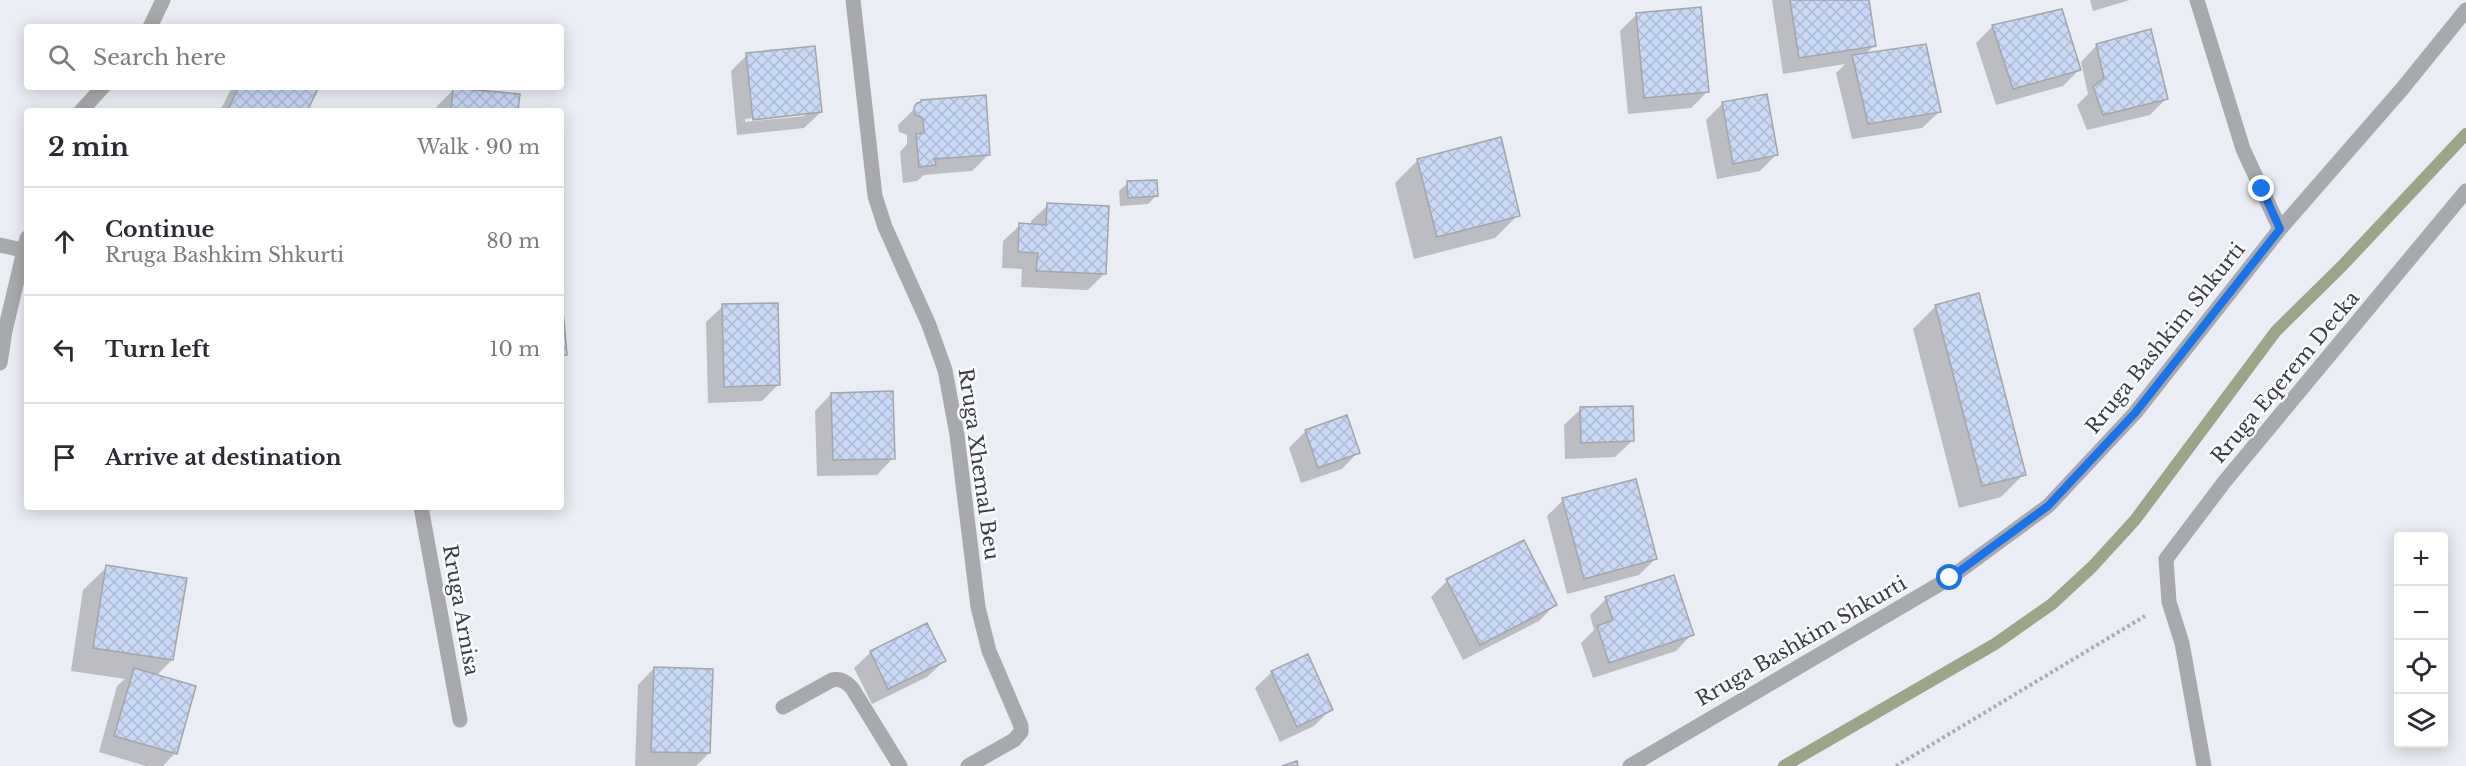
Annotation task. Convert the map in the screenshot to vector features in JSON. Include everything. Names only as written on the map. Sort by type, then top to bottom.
[{"type":"street","points":[[151,24],[163,0]]},
{"type":"street","name":"Rruga Xhemal Beu","points":[[853,0],[875,196],[885,227],[929,325],[945,370],[957,435],[978,607],[989,651],[1021,726],[1021,732],[1014,740],[968,766]]},
{"type":"street","points":[[2197,0],[2243,148],[2280,229]]},
{"type":"street","name":"Rruga Bashkim Shkurti","points":[[1630,766],[1950,578],[2048,506],[2135,413],[2280,229],[2402,89],[2466,10]]},
{"type":"street","points":[[84,108],[100,90]]},
{"type":"street","name":"Rruga Eqerem Decka","points":[[2204,766],[2182,643],[2169,602],[2166,559],[2225,481],[2466,191]]},
{"type":"street","points":[[0,245],[24,246]]},
{"type":"street","points":[[0,363],[5,331],[24,254]]},
{"type":"street","name":"Rruga Arnisa","points":[[422,510],[460,720]]},
{"type":"street","points":[[783,707],[832,680],[838,679],[846,682],[852,688],[900,766]]},
{"type":"path","points":[[1896,766],[2169,602]]},
{"type":"building","points":[[1790,0],[1869,0],[1876,46],[1799,58]]},
{"type":"building","points":[[1701,7],[1709,92],[1644,98],[1636,13]]},
{"type":"building","points":[[2062,9],[2081,70],[2013,89],[1992,25]]},
{"type":"building","points":[[2151,29],[2168,99],[2103,115],[2093,87],[2104,78],[2096,44]]},
{"type":"building","points":[[1926,44],[1941,112],[1868,124],[1852,55]]},
{"type":"building","points":[[815,46],[822,112],[753,120],[746,53]]},
{"type":"building","points":[[238,90],[318,90],[308,108],[228,108]]},
{"type":"building","points":[[453,90],[520,94],[518,108],[451,108]]},
{"type":"building","points":[[1767,94],[1778,155],[1733,164],[1722,102]]},
{"type":"building","points":[[986,95],[990,155],[934,159],[936,165],[919,167],[916,134],[924,133],[923,118],[915,115],[914,107],[917,103],[921,100]]},
{"type":"building","points":[[1501,137],[1520,216],[1437,237],[1417,159]]},
{"type":"building","points":[[1157,180],[1158,196],[1128,198],[1127,181]]},
{"type":"building","points":[[1047,203],[1109,206],[1106,274],[1036,271],[1038,253],[1018,252],[1019,223],[1046,225]]},
{"type":"building","points":[[1979,293],[2026,475],[1982,486],[1935,305]]},
{"type":"building","points":[[778,303],[780,385],[724,387],[722,304]]},
{"type":"building","points":[[564,321],[567,355],[564,355]]},
{"type":"building","points":[[893,391],[895,459],[833,460],[831,393]]},
{"type":"building","points":[[1633,406],[1634,441],[1581,443],[1580,407]]},
{"type":"building","points":[[1347,415],[1360,453],[1318,468],[1305,430]]},
{"type":"building","points":[[1636,479],[1657,559],[1584,579],[1562,498]]},
{"type":"building","points":[[1524,540],[1557,605],[1480,645],[1446,579]]},
{"type":"building","points":[[106,565],[187,578],[173,660],[93,648]]},
{"type":"building","points":[[1674,575],[1694,635],[1609,663],[1597,626],[1613,620],[1605,597]]},
{"type":"building","points":[[927,623],[946,661],[888,689],[870,651]]},
{"type":"building","points":[[1308,654],[1333,710],[1297,727],[1271,671]]},
{"type":"building","points":[[654,667],[713,669],[710,753],[651,752]]},
{"type":"building","points":[[134,668],[196,686],[177,754],[114,736]]},
{"type":"building","points":[[1297,761],[1298,766],[1282,766]]},
{"type":"waterway","points":[[1784,766],[1995,644],[2052,604],[2092,567],[2135,520],[2276,331],[2342,266],[2466,134]]},
{"type":"route","points":[[1950,578],[2048,506],[2135,413],[2280,229],[2262,189]]}]
